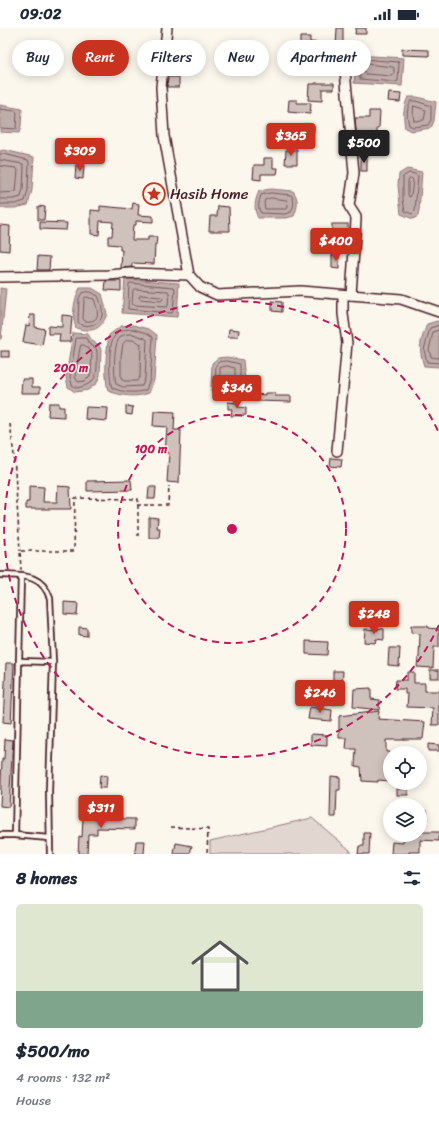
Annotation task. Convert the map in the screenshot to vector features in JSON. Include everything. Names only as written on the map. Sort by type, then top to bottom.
[{"type":"street","points":[[167,28],[161,87],[164,136],[189,275],[200,287],[217,295],[300,291],[401,299],[439,312]]},
{"type":"street","points":[[337,451],[347,343],[344,321],[356,220],[356,217],[349,206],[354,173],[346,76]]},
{"type":"street","points":[[0,277],[110,275],[131,273],[189,275]]},
{"type":"lane","points":[[0,575],[32,577],[47,589],[50,598],[53,662],[48,838],[50,854]]},
{"type":"lane","points":[[15,835],[21,576]]},
{"type":"lane","points":[[19,661],[53,662]]},
{"type":"lane","points":[[0,834],[48,838]]},
{"type":"path","points":[[10,424],[14,455],[21,576]]},
{"type":"path","points":[[137,504],[168,505],[168,486]]},
{"type":"path","points":[[20,551],[74,551],[75,498],[138,499],[138,536]]},
{"type":"path","points":[[171,827],[208,829],[207,854]]},
{"type":"shaded area","points":[[312,818],[350,850],[350,854],[210,854],[210,841]]},
{"type":"water","points":[[371,56],[404,58],[402,86],[354,83],[355,76],[371,76]]},
{"type":"water","points":[[408,97],[417,97],[436,102],[434,121],[431,128],[411,131],[405,128],[404,112]]},
{"type":"water","points":[[0,105],[22,109],[21,127],[19,133],[0,132]]},
{"type":"water","points":[[4,150],[34,157],[32,190],[28,205],[15,208],[0,208],[0,151]]},
{"type":"water","points":[[407,169],[422,172],[419,211],[418,216],[413,219],[401,214],[398,185],[399,174]]},
{"type":"water","points":[[271,189],[293,191],[297,203],[294,216],[286,218],[258,218],[255,211],[255,204],[259,191]]},
{"type":"water","points":[[125,279],[179,283],[177,317],[122,313]]},
{"type":"water","points":[[0,288],[6,289],[1,339],[0,339]]},
{"type":"water","points":[[80,288],[92,288],[102,294],[107,314],[102,324],[95,329],[87,330],[76,328],[74,324],[74,308],[76,297]]},
{"type":"water","points":[[437,321],[439,322],[439,367],[424,366],[420,349],[421,340],[427,324]]},
{"type":"water","points":[[134,325],[149,329],[157,335],[154,380],[149,393],[139,396],[128,396],[108,391],[106,356],[109,335],[121,326]]},
{"type":"water","points":[[73,333],[88,334],[92,341],[99,345],[101,350],[100,375],[97,383],[88,390],[75,392],[68,387],[66,377]]},
{"type":"water","points":[[227,357],[243,360],[245,380],[244,388],[240,393],[222,397],[214,396],[211,391],[212,363],[218,358]]},
{"type":"building","points":[[337,28],[343,28],[343,40],[336,40]]},
{"type":"building","points":[[356,28],[366,28],[366,34],[355,34]]},
{"type":"building","points":[[300,37],[310,37],[310,40],[300,40]]},
{"type":"building","points":[[402,49],[429,50],[429,56],[402,55]]},
{"type":"building","points":[[168,77],[179,77],[179,87],[167,87]]},
{"type":"building","points":[[334,83],[334,89],[322,89],[322,101],[308,100],[309,84]]},
{"type":"building","points":[[389,93],[401,94],[400,102],[388,101]]},
{"type":"building","points":[[289,100],[297,100],[297,103],[311,103],[310,114],[288,112]]},
{"type":"building","points":[[369,111],[380,111],[377,138],[367,138],[367,141],[357,141],[355,118],[369,118]]},
{"type":"building","points":[[304,124],[314,125],[314,132],[303,132]]},
{"type":"building","points":[[286,150],[297,150],[297,164],[285,164]]},
{"type":"building","points":[[361,156],[367,156],[367,171],[361,171]]},
{"type":"building","points":[[264,158],[273,158],[273,168],[278,168],[277,174],[261,174],[261,180],[253,179],[254,165],[264,165]]},
{"type":"building","points":[[76,165],[84,166],[83,179],[75,178]]},
{"type":"building","points":[[133,203],[139,204],[138,215],[153,216],[153,222],[136,221],[136,225],[133,225],[132,240],[148,240],[148,237],[157,237],[154,264],[132,263],[132,267],[121,268],[122,250],[120,250],[120,245],[108,244],[108,236],[112,236],[113,222],[100,221],[99,235],[91,234],[91,210],[100,211],[100,206],[132,209]]},
{"type":"building","points":[[38,206],[45,207],[44,220],[38,220]]},
{"type":"building","points":[[218,206],[229,207],[230,231],[209,231],[210,216],[217,216]]},
{"type":"building","points":[[40,222],[67,223],[66,230],[40,229]]},
{"type":"building","points":[[332,224],[348,224],[348,231],[332,231]]},
{"type":"building","points":[[0,225],[10,226],[9,251],[0,250]]},
{"type":"building","points":[[332,255],[339,255],[339,269],[332,268]]},
{"type":"building","points":[[38,256],[50,257],[49,270],[37,270]]},
{"type":"building","points":[[106,281],[121,281],[121,291],[105,290]]},
{"type":"building","points":[[272,301],[282,302],[282,312],[272,311]]},
{"type":"building","points":[[30,315],[35,315],[35,327],[45,329],[42,345],[23,342],[26,325],[29,326]]},
{"type":"building","points":[[62,315],[72,316],[70,342],[59,342],[60,334],[48,334],[48,326],[62,327]]},
{"type":"building","points":[[229,329],[239,330],[238,337],[228,337]]},
{"type":"building","points":[[1,351],[9,351],[9,357],[1,357]]},
{"type":"building","points":[[22,379],[32,379],[32,387],[40,387],[40,393],[21,393]]},
{"type":"building","points":[[265,393],[275,393],[275,396],[291,396],[291,402],[256,401],[256,394],[265,395]]},
{"type":"building","points":[[228,402],[239,403],[238,407],[246,408],[246,415],[231,416],[232,409],[228,409]]},
{"type":"building","points":[[49,403],[59,403],[59,407],[64,407],[64,417],[48,416]]},
{"type":"building","points":[[126,406],[133,407],[132,415],[126,414]]},
{"type":"building","points":[[86,407],[108,408],[107,421],[85,419]]},
{"type":"building","points":[[154,411],[175,412],[174,430],[181,430],[179,483],[167,482],[169,453],[165,453],[167,427],[153,426]]},
{"type":"building","points":[[331,458],[342,459],[341,467],[330,466]]},
{"type":"building","points":[[131,480],[132,490],[87,491],[87,481]]},
{"type":"building","points":[[29,486],[44,487],[43,502],[57,502],[58,486],[70,487],[71,509],[26,509],[26,502],[29,502]]},
{"type":"building","points":[[149,487],[156,487],[155,499],[148,499]]},
{"type":"building","points":[[149,517],[158,518],[157,528],[160,528],[159,538],[149,538]]},
{"type":"building","points":[[64,602],[78,603],[77,615],[64,614]]},
{"type":"building","points":[[411,626],[428,626],[428,628],[439,629],[439,647],[434,647],[433,668],[417,667],[420,634],[411,633]]},
{"type":"building","points":[[79,627],[87,628],[87,636],[79,635]]},
{"type":"building","points":[[378,628],[384,629],[384,640],[376,639],[375,643],[364,642],[365,629],[378,630]]},
{"type":"building","points":[[306,641],[328,642],[327,655],[306,654]]},
{"type":"building","points":[[389,648],[400,648],[399,666],[388,665]]},
{"type":"building","points":[[6,663],[14,663],[11,723],[3,722]]},
{"type":"building","points":[[430,670],[439,670],[439,678],[430,678]]},
{"type":"building","points":[[333,671],[343,671],[342,689],[333,688]]},
{"type":"building","points":[[407,672],[414,672],[414,683],[425,683],[425,691],[439,691],[439,725],[432,725],[433,708],[407,707],[408,694],[405,694],[405,689],[395,689],[396,680],[407,680]]},
{"type":"building","points":[[371,688],[371,699],[380,700],[379,710],[353,707],[354,689]]},
{"type":"building","points":[[329,694],[336,695],[335,705],[328,704]]},
{"type":"building","points":[[310,707],[332,710],[331,721],[308,719]]},
{"type":"building","points":[[379,711],[378,719],[425,722],[423,739],[386,740],[386,746],[383,746],[383,780],[378,780],[378,782],[362,781],[361,767],[355,766],[356,749],[346,749],[347,738],[339,738],[339,716]]},
{"type":"building","points":[[311,734],[327,735],[327,746],[311,745]]},
{"type":"building","points":[[5,739],[13,740],[9,807],[0,806],[2,759],[4,759]]},
{"type":"building","points":[[428,744],[439,745],[439,751],[428,751]]},
{"type":"building","points":[[100,775],[107,776],[106,788],[99,788]]},
{"type":"building","points":[[331,776],[340,777],[340,790],[337,790],[336,817],[330,817]]},
{"type":"building","points":[[397,790],[408,790],[408,795],[397,795]]},
{"type":"building","points":[[83,818],[135,819],[135,829],[97,828],[97,834],[88,834],[87,854],[78,854],[79,836],[82,837]]},
{"type":"building","points":[[427,832],[439,832],[439,841],[427,840]]},
{"type":"building","points":[[364,833],[370,833],[369,854],[358,854],[359,846],[364,846]]},
{"type":"building","points":[[136,841],[145,841],[144,854],[135,854]]},
{"type":"building","points":[[392,842],[420,842],[420,852],[409,852],[409,854],[391,854]]},
{"type":"building","points":[[176,843],[192,846],[190,854],[174,854]]},
{"type":"place","name":"Hasib Home","points":[[154,194]]}]
